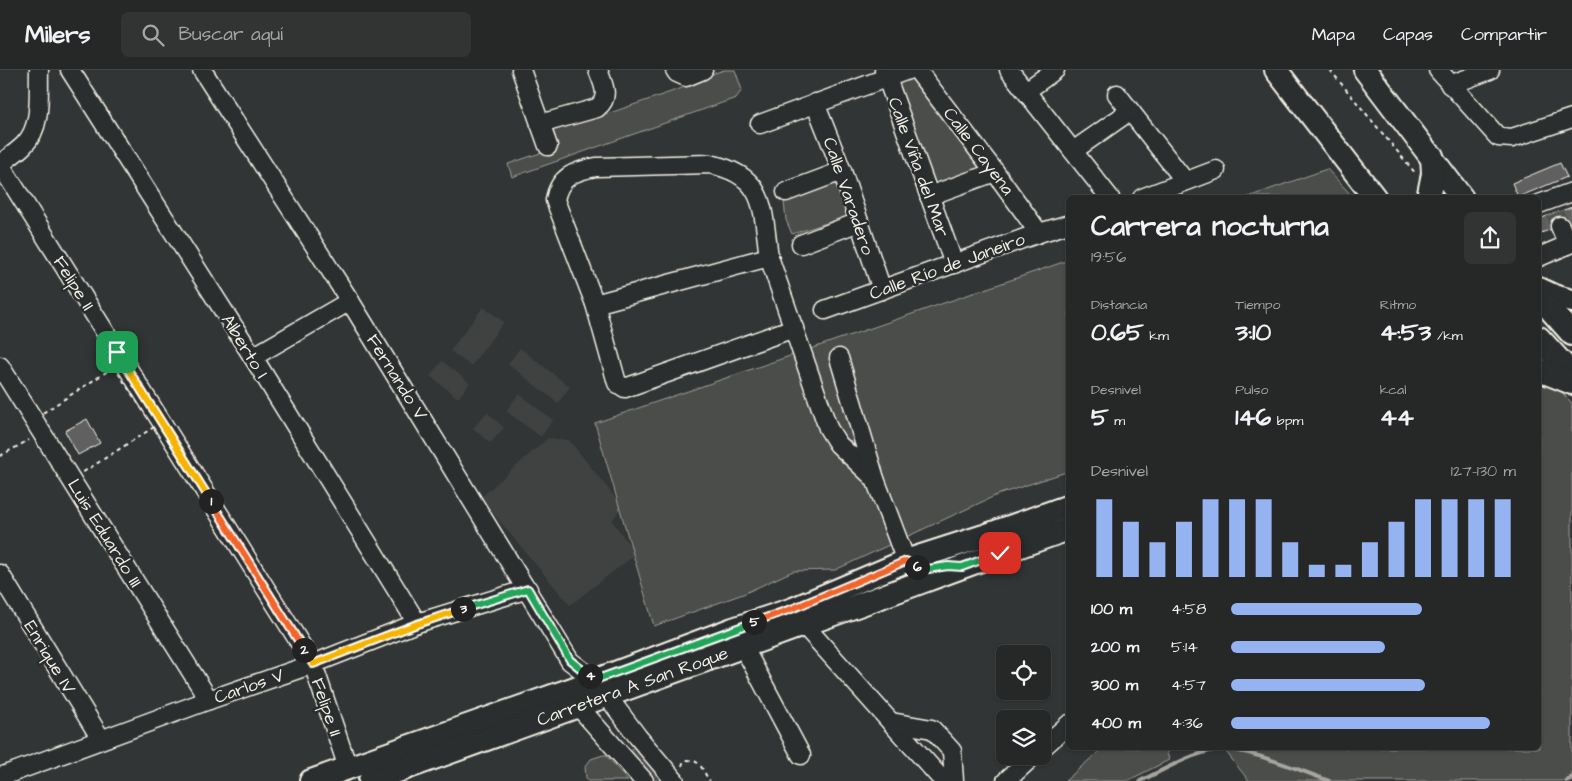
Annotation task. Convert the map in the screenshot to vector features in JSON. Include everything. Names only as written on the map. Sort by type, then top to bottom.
[{"type":"main road","points":[[1276,70],[1373,195]]},
{"type":"main road","points":[[1365,70],[1460,195]]},
{"type":"main road","points":[[1429,194],[1434,174],[1432,156]]},
{"type":"main road","points":[[1541,290],[1572,301]]},
{"type":"main road","points":[[1541,303],[1554,342],[1572,383]]},
{"type":"main road","points":[[1554,342],[1572,374]]},
{"type":"main road","name":"Carretera A San Roque","points":[[380,779],[549,715],[580,707],[601,688],[733,629],[794,608],[906,561],[1066,507]]},
{"type":"main road","name":"Carretera A San Roque","points":[[311,781],[601,688],[743,646],[1066,530]]},
{"type":"main road","points":[[868,601],[875,592],[901,573],[905,568],[906,561],[920,568],[962,567]]},
{"type":"street","points":[[0,164],[24,146],[35,129],[38,117],[39,70]]},
{"type":"street","name":"Alberto I","points":[[70,70],[417,624]]},
{"type":"street","name":"Fernando V","points":[[202,70],[350,301],[570,660],[601,688],[621,715],[678,776]]},
{"type":"street","points":[[521,70],[548,146]]},
{"type":"street","points":[[540,124],[597,108],[602,104],[606,97],[606,90],[598,70]]},
{"type":"street","points":[[675,70],[686,77],[703,70]]},
{"type":"street","points":[[760,124],[885,74],[908,70]]},
{"type":"street","name":"Calle Cayena","points":[[917,70],[1039,233]]},
{"type":"street","points":[[1009,70],[1108,195]]},
{"type":"street","points":[[1026,91],[1054,70]]},
{"type":"street","points":[[1438,70],[1490,131],[1498,137],[1512,138],[1572,118]]},
{"type":"street","points":[[1450,85],[1490,70]]},
{"type":"street","name":"Calle Viña del Mar","points":[[885,74],[954,264]]},
{"type":"street","points":[[1117,94],[1185,181]]},
{"type":"street","name":"Calle Varadero","points":[[815,103],[842,171],[882,290]]},
{"type":"street","points":[[1073,151],[1130,111]]},
{"type":"street","name":"Felipe II","points":[[0,164],[313,664],[348,768]]},
{"type":"street","points":[[794,328],[625,388],[617,383],[595,304],[555,200],[557,189],[570,175],[587,168],[710,164],[735,171],[745,177],[759,198],[769,256],[833,438],[875,480]]},
{"type":"street","points":[[1150,195],[1216,170]]},
{"type":"street","points":[[786,192],[842,171]]},
{"type":"street","points":[[929,196],[995,172]]},
{"type":"street","points":[[1541,255],[1570,244],[1551,211],[1572,192]]},
{"type":"street","points":[[801,244],[859,222]]},
{"type":"street","name":"Calle Río de Janeiro","points":[[825,310],[1066,225]]},
{"type":"street","points":[[595,304],[769,256]]},
{"type":"street","points":[[252,358],[350,301]]},
{"type":"street","points":[[839,358],[875,480],[906,561]]},
{"type":"street","name":"Luis Eduardo III","points":[[0,366],[209,700]]},
{"type":"street","name":"Enrique IV","points":[[0,574],[101,739]]},
{"type":"street","name":"Carlos V","points":[[0,777],[313,664],[417,624],[528,589]]},
{"type":"street","points":[[804,625],[943,780]]},
{"type":"street","points":[[743,646],[801,754]]},
{"type":"street","points":[[580,707],[644,781]]},
{"type":"street","points":[[600,730],[621,715]]},
{"type":"street","points":[[891,722],[932,729],[952,751],[943,780]]},
{"type":"street","points":[[1051,740],[1066,727]]},
{"type":"street","points":[[1006,781],[1023,765]]},
{"type":"path","points":[[1330,70],[1429,194]]},
{"type":"path","points":[[114,367],[154,427],[74,478],[35,418],[114,367]]},
{"type":"path","points":[[0,456],[42,432]]},
{"type":"path","points":[[678,776],[686,760],[695,761],[700,765],[710,781]]},
{"type":"shaded area","points":[[724,70],[735,70],[742,90],[736,98],[512,177],[508,164],[558,147],[553,130],[604,110],[607,114],[691,85],[697,79]]},
{"type":"shaded area","points":[[911,76],[986,167],[939,185],[934,183],[899,84]]},
{"type":"shaded area","points":[[1327,169],[1351,195],[1254,195]]},
{"type":"shaded area","points":[[838,181],[855,214],[792,234],[786,220],[784,202]]},
{"type":"shaded area","points":[[1066,261],[1066,472],[997,495],[835,570],[793,571],[743,594],[654,626],[595,423]]},
{"type":"shaded area","points":[[483,307],[504,322],[471,366],[450,351]]},
{"type":"shaded area","points":[[520,348],[570,387],[558,403],[508,364]]},
{"type":"shaded area","points":[[442,361],[470,383],[458,398],[430,376]]},
{"type":"shaded area","points":[[1543,373],[1572,403],[1572,781],[1249,781],[1225,750],[1541,750],[1541,374]]},
{"type":"shaded area","points":[[519,394],[553,420],[541,437],[506,411]]},
{"type":"shaded area","points":[[487,412],[504,428],[490,443],[473,428]]},
{"type":"shaded area","points":[[548,438],[569,440],[622,506],[612,521],[636,554],[570,605],[480,498]]},
{"type":"shaded area","points":[[635,746],[665,781],[654,781],[629,751]]},
{"type":"shaded area","points":[[1101,750],[1166,750],[1169,760],[1127,781],[1065,781]]},
{"type":"shaded area","points":[[606,755],[628,781],[588,781],[585,767],[591,759]]},
{"type":"building","points":[[1560,163],[1567,177],[1523,195],[1517,195],[1512,183]]},
{"type":"building","points":[[1572,207],[1572,222],[1541,233],[1541,218]]},
{"type":"building","points":[[87,419],[100,443],[78,455],[65,431]]},
{"type":"waterway","points":[[1140,781],[1195,755],[1214,750]]},
{"type":"waterway","points":[[1233,750],[1272,760],[1329,781]]},
{"type":"waterway","points":[[1566,781],[1572,777]]},
{"type":"tunnel","points":[[1555,213],[1560,226]]},
{"type":"route","points":[[117,352],[313,664],[417,624],[528,589],[570,660],[595,680],[794,608],[906,561],[920,568],[928,569],[948,566],[962,567],[1000,553]]}]
